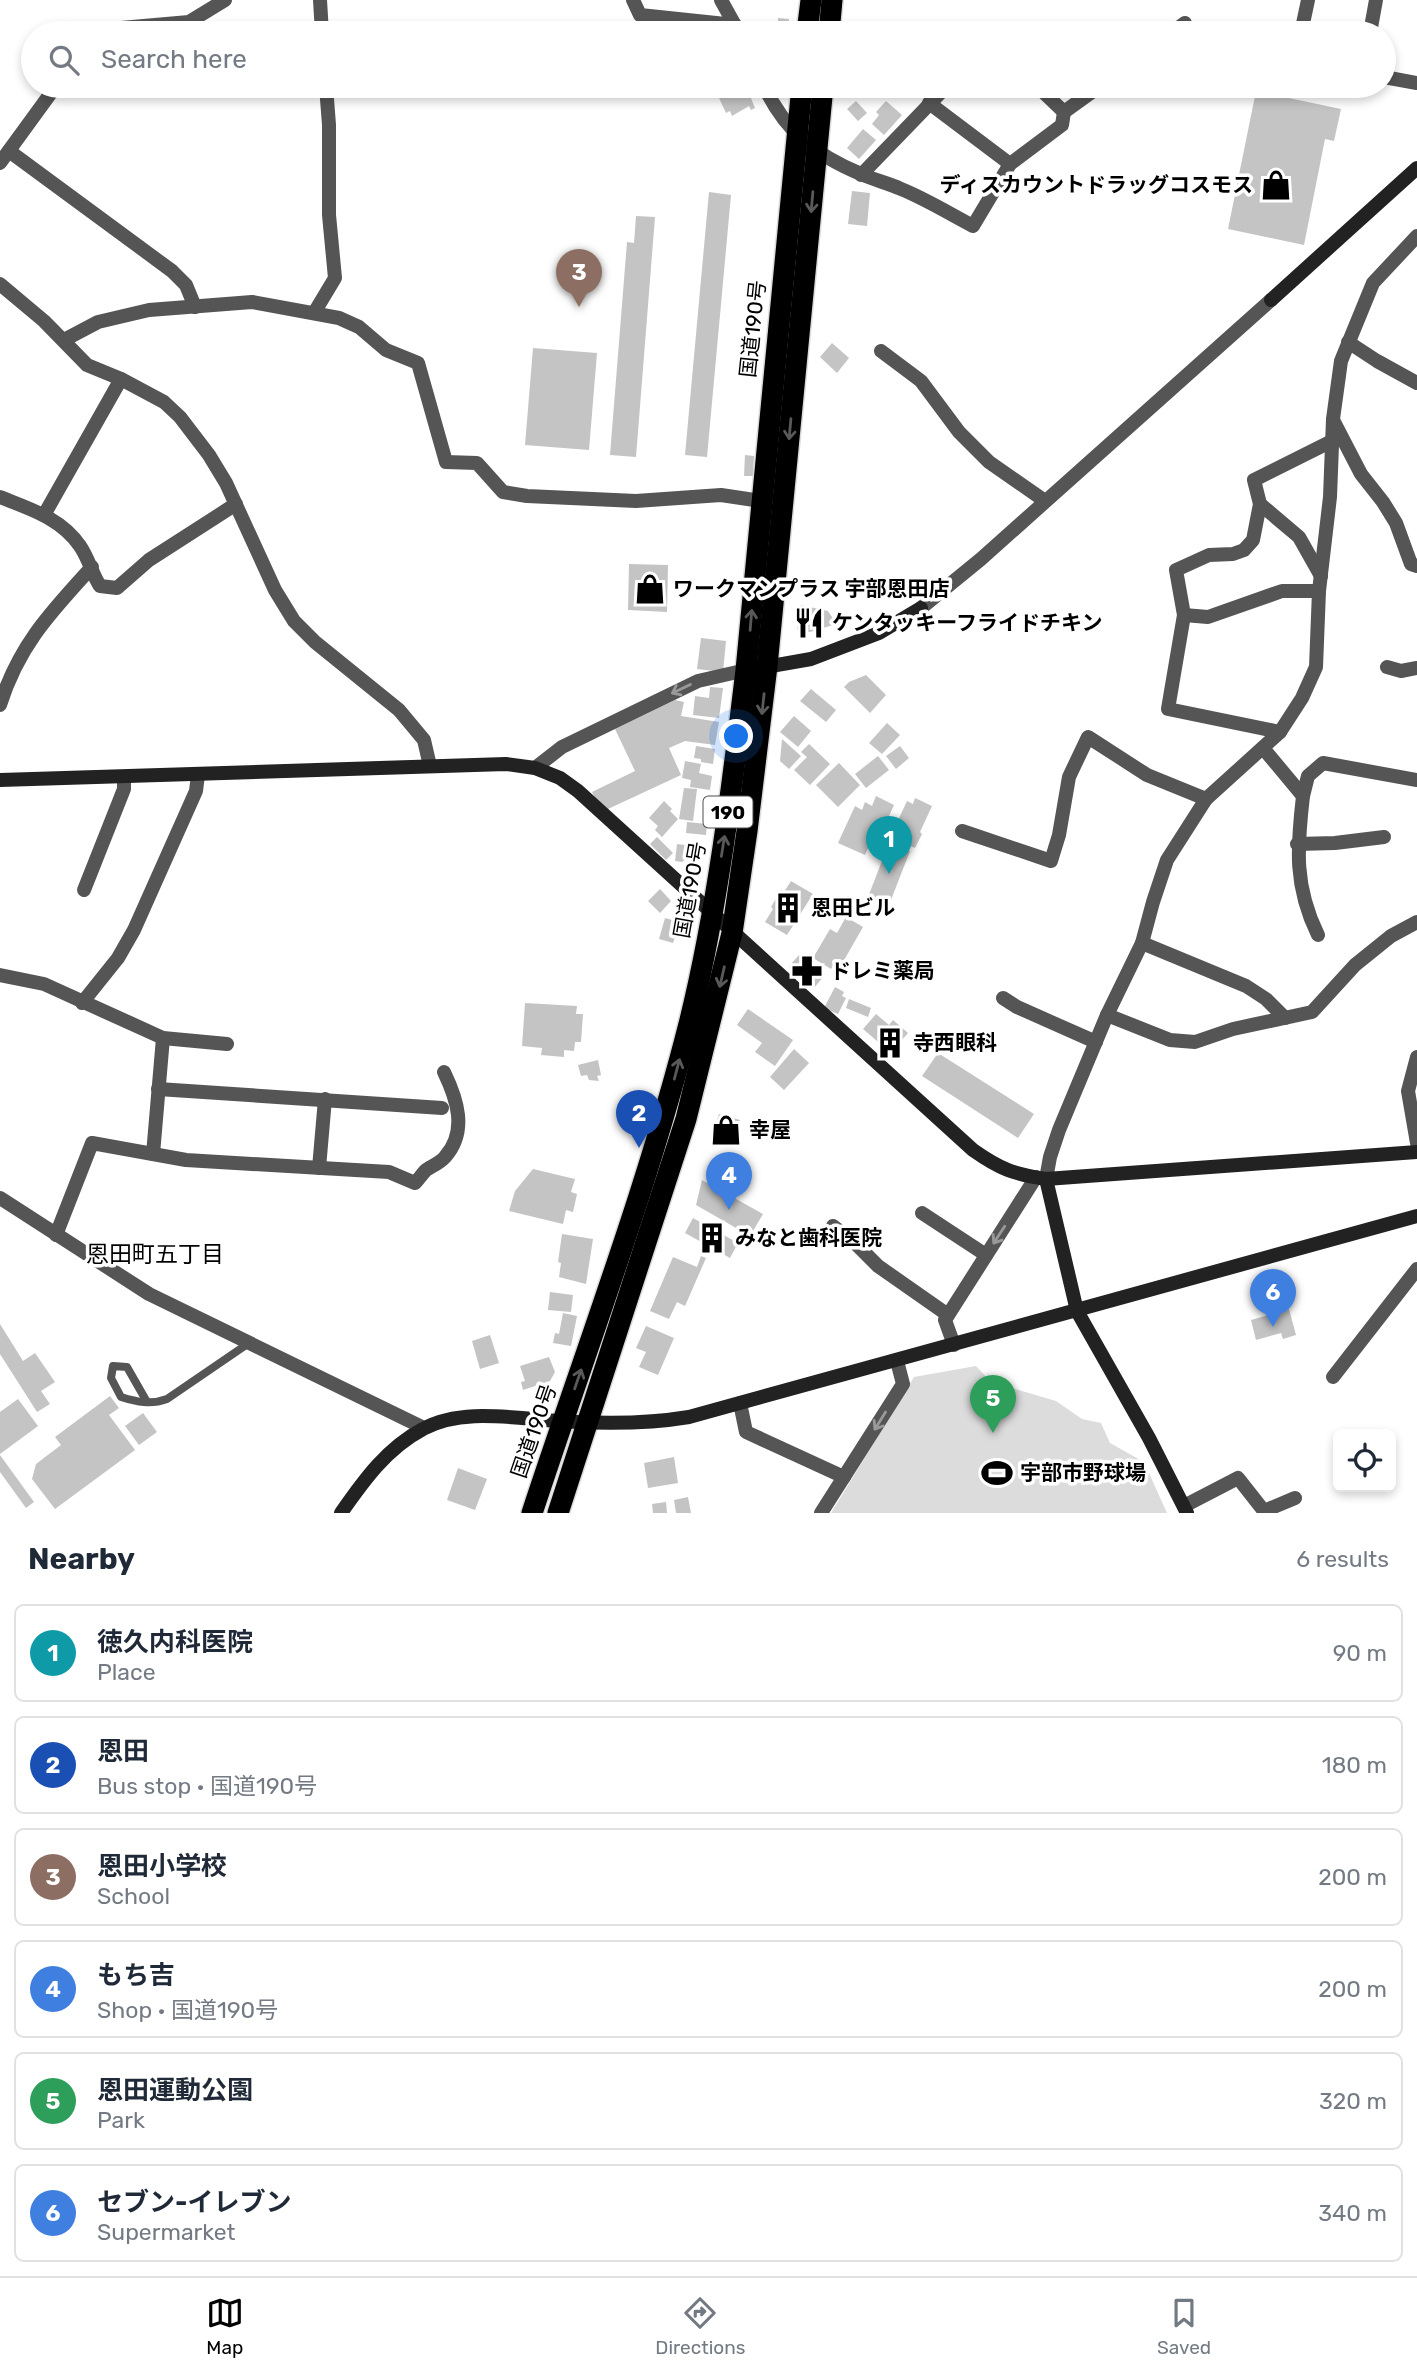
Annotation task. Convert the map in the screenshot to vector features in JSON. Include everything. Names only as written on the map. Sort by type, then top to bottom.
[{"type":"highway","points":[[808,21],[811,0]]},
{"type":"highway","points":[[830,21],[832,0]]},
{"type":"highway","name":"国道190号","points":[[533,1513],[640,1191],[673,1082],[690,1018],[712,912],[746,670],[801,98]]},
{"type":"highway","name":"190","points":[[558,1513],[686,1119],[732,933],[767,666],[822,98]]},
{"type":"street","points":[[191,21],[225,0]]},
{"type":"street","points":[[320,0],[321,21]]},
{"type":"street","points":[[633,0],[640,15],[682,21]]},
{"type":"street","points":[[721,0],[733,21]]},
{"type":"street","points":[[1304,21],[1308,0]]},
{"type":"street","points":[[1372,21],[1376,0]]},
{"type":"street","points":[[1396,79],[1417,83]]},
{"type":"street","points":[[0,163],[47,98]]},
{"type":"street","points":[[314,313],[335,278],[330,215],[330,125],[327,98]]},
{"type":"street","points":[[770,98],[797,135],[817,152],[861,175],[902,189],[973,226],[1010,164],[1062,125],[1064,112],[1083,98]]},
{"type":"street","points":[[861,175],[934,98]]},
{"type":"street","points":[[1049,98],[1064,112]]},
{"type":"street","points":[[929,103],[1010,164]]},
{"type":"street","points":[[9,151],[172,271],[186,285],[195,307]]},
{"type":"street","points":[[535,768],[562,747],[698,681],[811,659],[879,634],[921,608],[981,559],[1417,168]]},
{"type":"street","points":[[954,1345],[945,1320],[986,1255],[1041,1178],[1107,1015],[1142,943],[1167,860],[1206,799],[1280,732],[1302,698],[1316,667],[1333,419],[1341,361],[1373,283],[1417,236]]},
{"type":"street","points":[[0,284],[64,340],[87,365],[121,379],[164,402],[180,417],[209,455],[236,503],[275,590],[294,621],[315,642],[399,710],[424,740],[430,766]]},
{"type":"street","points":[[64,340],[99,322],[149,310],[252,302],[339,318],[359,327],[386,350],[418,363],[446,462],[477,463],[503,492],[527,496],[636,501],[721,495],[761,500]]},
{"type":"street","points":[[1348,342],[1417,383]]},
{"type":"street","points":[[881,351],[921,381],[959,432],[989,462],[1045,501]]},
{"type":"street","points":[[44,515],[121,379]]},
{"type":"street","points":[[1333,419],[1361,474],[1396,523],[1411,564],[1417,566]]},
{"type":"street","points":[[1280,732],[1168,709],[1184,615],[1176,570],[1209,555],[1233,554],[1244,550],[1253,540],[1260,504],[1254,480],[1332,441]]},
{"type":"street","points":[[0,497],[63,526],[80,545],[100,586],[117,588],[149,560],[236,503]]},
{"type":"street","points":[[1260,504],[1298,537],[1320,583]]},
{"type":"street","points":[[0,705],[15,666],[29,640],[46,617],[92,567]]},
{"type":"street","points":[[1184,615],[1208,617],[1282,591],[1320,583]]},
{"type":"street","points":[[1387,667],[1401,671],[1417,668]]},
{"type":"street","points":[[962,831],[1051,861],[1059,835],[1069,777],[1088,737],[1147,775],[1206,799]]},
{"type":"street","points":[[1263,748],[1303,796]]},
{"type":"street","points":[[1318,935],[1301,886],[1297,844],[1308,776],[1323,763],[1417,780]]},
{"type":"street","points":[[0,780],[506,764],[535,768],[560,778],[578,791],[972,1150],[998,1168],[1041,1178],[1417,1152]]},
{"type":"street","points":[[82,1003],[118,958],[134,930],[196,791],[198,775]]},
{"type":"street","points":[[84,890],[124,789],[124,777]]},
{"type":"street","points":[[1297,844],[1384,838]]},
{"type":"street","points":[[1107,1015],[1170,1040],[1195,1042],[1233,1029],[1312,1012],[1355,965],[1391,936],[1417,922]]},
{"type":"street","points":[[1142,943],[1246,986],[1266,999],[1285,1018]]},
{"type":"street","points":[[0,975],[44,984],[163,1038],[227,1044]]},
{"type":"street","points":[[1003,998],[1017,1007],[1096,1042]]},
{"type":"street","points":[[153,1154],[163,1038]]},
{"type":"street","points":[[1417,1057],[1408,1091],[1417,1143]]},
{"type":"street","points":[[56,1235],[92,1143],[186,1160],[389,1172],[415,1183],[425,1171],[445,1157],[456,1137],[459,1117],[453,1091],[444,1072]]},
{"type":"street","points":[[159,1088],[442,1108]]},
{"type":"street","points":[[319,1168],[325,1099]]},
{"type":"street","points":[[1041,1178],[1077,1311],[1185,1509],[1238,1478],[1264,1511],[1295,1497]]},
{"type":"street","points":[[0,1198],[149,1294],[424,1428]]},
{"type":"street","points":[[922,1213],[986,1255]]},
{"type":"street","points":[[341,1513],[383,1458],[398,1445],[424,1428],[455,1417],[632,1423],[672,1420],[1416,1221]]},
{"type":"street","points":[[833,1226],[878,1266],[948,1315]]},
{"type":"street","points":[[1333,1377],[1412,1285],[1417,1269]]},
{"type":"street","points":[[821,1513],[903,1384],[897,1361]]},
{"type":"street","points":[[740,1403],[746,1432],[845,1477]]},
{"type":"lane","points":[[147,1402],[127,1367],[113,1366],[111,1378],[121,1397],[147,1402],[156,1403],[167,1399],[249,1343]]},
{"type":"shaded area","points":[[976,1366],[991,1382],[1056,1401],[1082,1419],[1101,1423],[1110,1443],[1144,1462],[1167,1513],[831,1513],[914,1377]]},
{"type":"building","points":[[719,98],[751,98],[755,108],[751,110],[749,106],[732,116],[730,111],[726,113]]},
{"type":"building","name":"ディスカウントドラッグコスモス","points":[[1255,98],[1289,98],[1341,109],[1334,141],[1325,139],[1304,245],[1228,229]]},
{"type":"building","points":[[856,101],[867,113],[858,121],[847,109]]},
{"type":"building","points":[[886,101],[902,115],[884,135],[872,124],[879,115],[876,112]]},
{"type":"building","points":[[863,129],[876,140],[859,159],[847,148]]},
{"type":"building","points":[[852,191],[870,193],[867,226],[848,224]]},
{"type":"building","points":[[709,192],[731,195],[707,457],[685,455]]},
{"type":"building","points":[[636,216],[655,217],[636,457],[610,455],[627,242],[634,243]]},
{"type":"building","points":[[832,343],[849,358],[837,373],[820,357]]},
{"type":"building","points":[[533,348],[597,353],[589,450],[525,445]]},
{"type":"building","points":[[745,455],[754,456],[753,476],[744,476]]},
{"type":"building","points":[[629,564],[668,565],[667,612],[628,610]]},
{"type":"building","points":[[801,605],[828,611],[834,620],[831,620],[833,625],[810,632],[797,630]]},
{"type":"building","points":[[701,638],[726,641],[723,672],[697,669]]},
{"type":"building","points":[[866,675],[886,695],[870,713],[844,687]]},
{"type":"building","points":[[710,687],[723,688],[719,718],[693,715],[695,696],[709,698]]},
{"type":"building","points":[[811,689],[836,710],[826,722],[800,701]]},
{"type":"building","points":[[675,700],[684,702],[681,716],[719,722],[715,745],[685,741],[669,748],[681,775],[608,809],[592,792],[635,771],[615,729]]},
{"type":"building","points":[[794,716],[811,731],[798,747],[780,732]]},
{"type":"building","points":[[887,723],[900,735],[882,754],[869,743]]},
{"type":"building","points":[[782,739],[801,756],[789,769],[780,761]]},
{"type":"building","points":[[809,744],[830,764],[810,785],[794,770],[807,757],[801,752]]},
{"type":"building","points":[[696,746],[715,749],[713,764],[694,758]]},
{"type":"building","points":[[900,746],[909,758],[896,769],[886,756]]},
{"type":"building","points":[[878,756],[889,770],[866,788],[855,774]]},
{"type":"building","points":[[685,761],[701,764],[699,773],[712,776],[710,790],[690,787],[691,780],[682,778]]},
{"type":"building","points":[[839,763],[860,785],[838,807],[816,785]]},
{"type":"building","points":[[684,788],[697,789],[693,821],[679,819]]},
{"type":"building","points":[[876,796],[894,805],[879,838],[874,835],[865,855],[838,843],[855,806],[862,810],[865,802],[872,806]]},
{"type":"building","points":[[915,798],[932,806],[915,848],[901,842],[904,836],[893,831],[907,801],[913,804]]},
{"type":"building","points":[[664,801],[678,819],[662,837],[655,830],[658,826],[649,818]]},
{"type":"building","points":[[687,822],[707,824],[706,835],[686,833]]},
{"type":"building","points":[[657,837],[673,853],[666,860],[650,844]]},
{"type":"building","points":[[889,843],[910,851],[889,905],[868,897]]},
{"type":"building","points":[[677,844],[693,846],[692,855],[682,862],[675,861]]},
{"type":"building","name":"恩田ビル","points":[[791,881],[813,894],[787,935],[765,922],[781,890],[784,892]]},
{"type":"building","points":[[660,889],[671,901],[660,913],[648,901]]},
{"type":"building","points":[[846,917],[863,927],[843,962],[837,959],[831,969],[813,958],[830,929],[837,933]]},
{"type":"building","points":[[665,918],[683,923],[685,939],[675,937],[673,943],[659,939]]},
{"type":"building","name":"ドレミ薬局","points":[[800,954],[824,976],[814,988],[789,966]]},
{"type":"building","points":[[835,987],[844,992],[842,996],[846,998],[838,1014],[824,1008]]},
{"type":"building","points":[[849,999],[871,1008],[868,1017],[846,1008]]},
{"type":"building","points":[[525,1003],[577,1006],[576,1014],[583,1014],[581,1042],[575,1042],[574,1051],[564,1050],[564,1057],[541,1055],[542,1048],[522,1046]]},
{"type":"building","points":[[748,1009],[793,1040],[775,1066],[755,1052],[762,1043],[737,1025]]},
{"type":"building","name":"寺西眼科","points":[[876,1014],[889,1025],[893,1020],[908,1033],[891,1053],[863,1029]]},
{"type":"building","points":[[794,1049],[809,1063],[784,1090],[770,1077]]},
{"type":"building","points":[[938,1053],[1034,1114],[1018,1138],[922,1076]]},
{"type":"building","points":[[598,1060],[601,1075],[597,1076],[599,1081],[589,1080],[587,1075],[581,1076],[578,1065]]},
{"type":"building","name":"幸屋","points":[[719,1114],[740,1120],[732,1145],[711,1139]]},
{"type":"building","points":[[533,1169],[575,1179],[571,1192],[577,1194],[573,1212],[566,1210],[563,1224],[509,1211],[515,1191]]},
{"type":"building","points":[[702,1180],[763,1214],[750,1236],[696,1205]]},
{"type":"building","name":"みなと歯科医院","points":[[693,1218],[738,1243],[730,1258],[685,1233]]},
{"type":"building","points":[[562,1234],[593,1239],[586,1284],[559,1277]]},
{"type":"building","points":[[701,1256],[706,1258],[685,1306],[677,1302],[669,1319],[650,1311],[673,1257],[697,1267]]},
{"type":"building","points":[[550,1292],[573,1295],[571,1312],[548,1310]]},
{"type":"building","points":[[1289,1309],[1296,1335],[1283,1339],[1281,1333],[1256,1340],[1251,1320]]},
{"type":"building","points":[[563,1313],[577,1316],[571,1346],[553,1343],[555,1333],[559,1334]]},
{"type":"building","points":[[0,1324],[23,1361],[35,1353],[55,1382],[41,1391],[50,1404],[37,1412],[0,1354]]},
{"type":"building","points":[[646,1326],[674,1338],[658,1375],[639,1367],[646,1352],[636,1348]]},
{"type":"building","points":[[490,1335],[499,1363],[480,1369],[472,1341]]},
{"type":"building","points":[[549,1357],[555,1372],[550,1381],[523,1390],[521,1382],[525,1381],[520,1366]]},
{"type":"building","points":[[110,1396],[119,1408],[109,1415],[135,1450],[55,1509],[32,1479],[36,1464],[61,1445],[55,1437]]},
{"type":"building","points":[[18,1399],[38,1426],[0,1454],[0,1412]]},
{"type":"building","points":[[143,1413],[157,1432],[139,1445],[125,1426]]},
{"type":"building","points":[[0,1455],[34,1502],[26,1508],[0,1472]]},
{"type":"building","points":[[674,1457],[678,1483],[648,1488],[644,1463]]},
{"type":"building","points":[[458,1468],[487,1479],[475,1510],[447,1500]]},
{"type":"building","points":[[688,1497],[691,1513],[676,1513],[674,1500]]},
{"type":"building","points":[[666,1502],[667,1513],[653,1513],[652,1504]]},
{"type":"place","name":"ディスカウントドラッグコスモス","points":[[1276,185]]},
{"type":"place","name":"恩田小学校","points":[[579,307]]},
{"type":"place","name":"ワークマンプラス 宇部恩田店","points":[[650,589]]},
{"type":"place","name":"ケンタッキーフライドチキン","points":[[809,623]]},
{"type":"place","name":"徳久内科医院","points":[[889,874]]},
{"type":"place","name":"恩田ビル","points":[[788,908]]},
{"type":"place","name":"ドレミ薬局","points":[[807,971]]},
{"type":"place","name":"寺西眼科","points":[[890,1043]]},
{"type":"place","name":"幸屋","points":[[726,1130]]},
{"type":"place","name":"恩田","points":[[639,1148]]},
{"type":"place","name":"もち吉","points":[[729,1210]]},
{"type":"place","name":"みなと歯科医院","points":[[712,1238]]},
{"type":"place","name":"セブン-イレブン","points":[[1273,1327]]},
{"type":"place","name":"恩田運動公園","points":[[993,1433]]},
{"type":"place","name":"宇部市野球場","points":[[997,1473]]},
{"type":"district","name":"恩田町五丁目","points":[[155,1254]]}]
